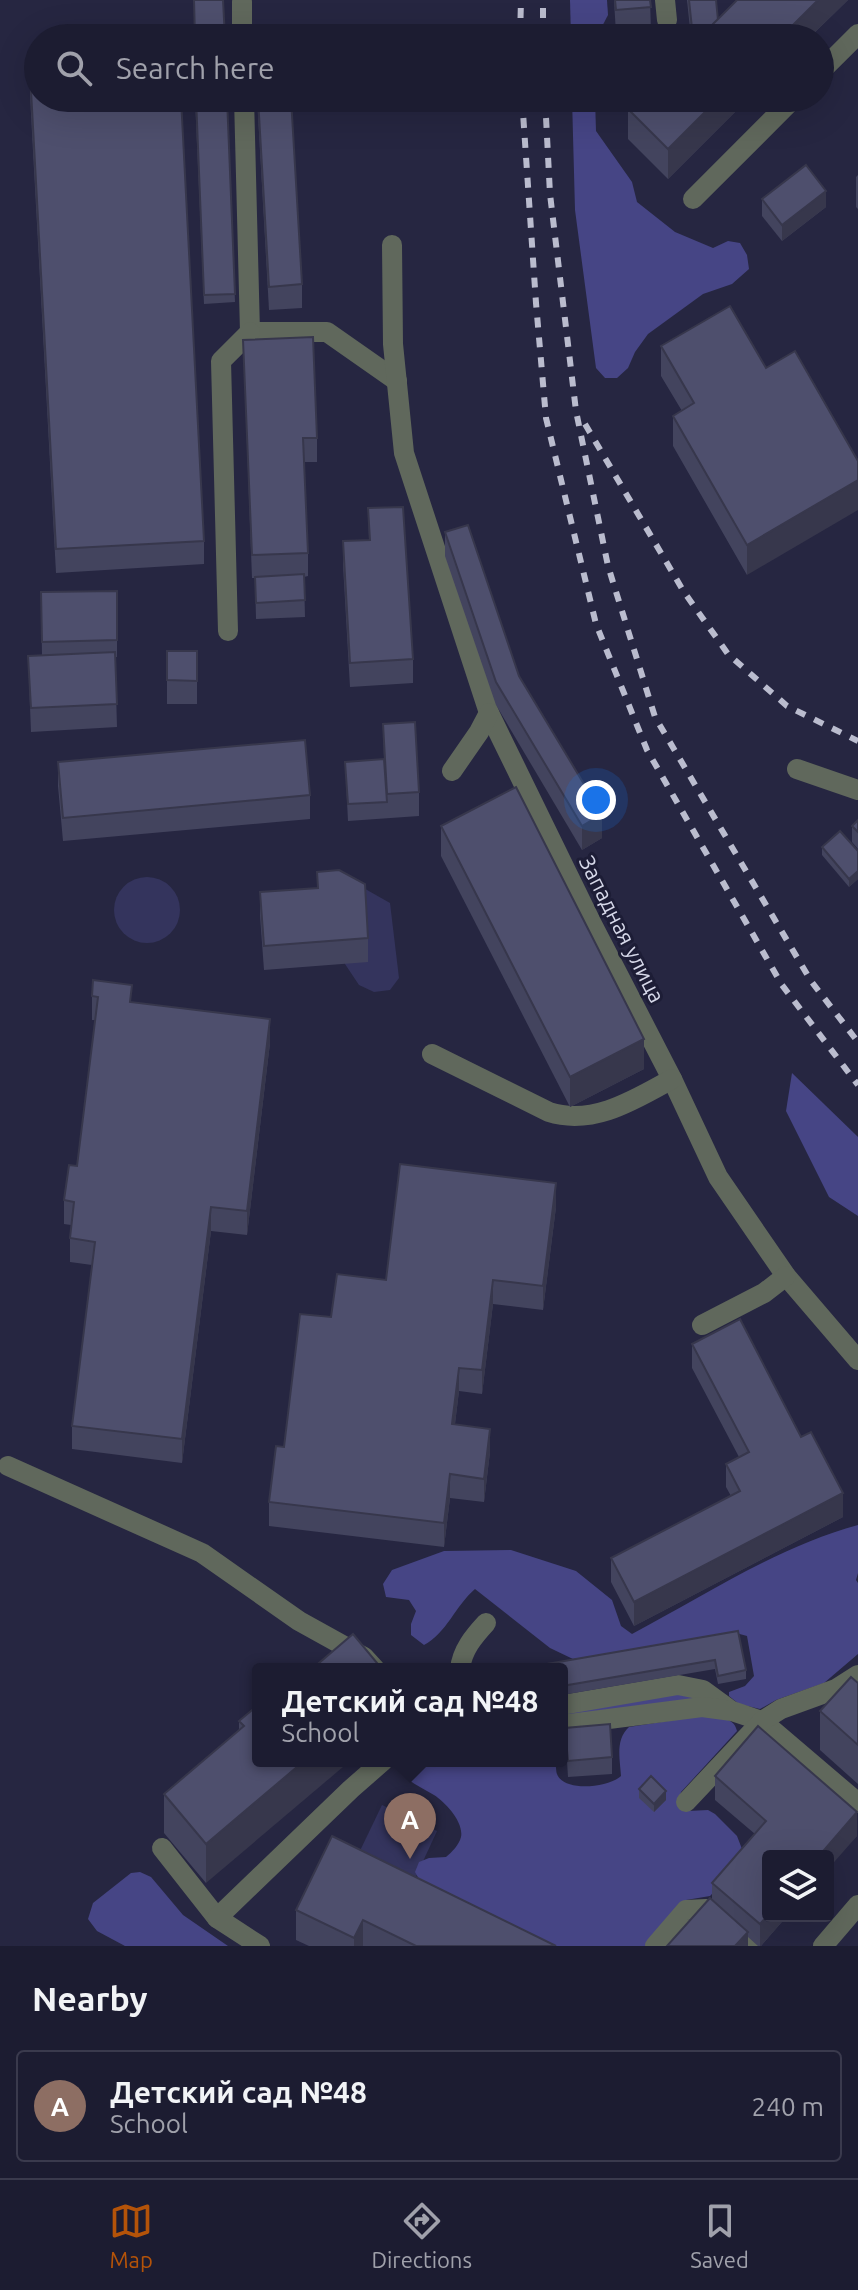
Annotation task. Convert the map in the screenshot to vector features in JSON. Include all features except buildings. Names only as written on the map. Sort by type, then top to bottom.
[{"type":"street","points":[[242,2],[242,24]]},
{"type":"street","points":[[834,58],[858,34]]},
{"type":"street","points":[[244,112],[250,332]]},
{"type":"street","points":[[693,199],[780,112]]},
{"type":"street","name":"Западная улица","points":[[392,245],[393,344],[404,453],[489,713],[718,1177],[786,1276],[858,1360]]},
{"type":"street","points":[[228,631],[221,361],[250,332],[327,332],[397,381]]},
{"type":"street","points":[[452,771],[489,713]]},
{"type":"street","points":[[797,769],[858,790]]},
{"type":"street","points":[[432,1054],[565,1117],[594,1115],[636,1099],[672,1079]]},
{"type":"street","points":[[702,1325],[764,1293],[786,1276]]},
{"type":"street","points":[[8,1466],[202,1553],[299,1621],[370,1663]]},
{"type":"street","points":[[461,1663],[470,1642],[486,1623]]},
{"type":"street","points":[[686,1802],[762,1721],[781,1709],[836,1689],[858,1675]]},
{"type":"street","points":[[568,1704],[678,1685],[703,1690],[732,1711]]},
{"type":"street","points":[[568,1724],[702,1707],[732,1711],[762,1721],[858,1803]]},
{"type":"street","points":[[217,1918],[376,1767]]},
{"type":"street","points":[[162,1848],[217,1918],[260,1946]]},
{"type":"street","points":[[823,1946],[858,1905]]},
{"type":"street","points":[[655,1946],[686,1910],[706,1909],[748,1946]]},
{"type":"shaded area","points":[[570,0],[607,0],[608,15],[603,24],[571,24]]},
{"type":"shaded area","points":[[572,112],[595,112],[596,131],[632,182],[637,202],[675,232],[713,248],[728,241],[740,243],[747,255],[749,269],[732,284],[703,294],[648,334],[628,368],[617,378],[605,378],[596,368],[575,210]]},
{"type":"shaded area","points":[[337,873],[390,903],[399,978],[390,990],[374,992],[359,985],[345,964]]},
{"type":"shaded area","points":[[147,877],[170,887],[180,910],[170,933],[147,943],[124,933],[114,910],[124,887]]},
{"type":"shaded area","points":[[792,1073],[858,1137],[858,1216],[829,1197],[786,1111]]},
{"type":"shaded area","points":[[858,1525],[858,1654],[824,1683],[760,1709],[739,1704],[729,1696],[729,1692],[745,1686],[754,1676],[747,1636],[736,1633],[573,1659],[550,1648],[475,1589],[439,1634],[424,1645],[411,1635],[416,1611],[409,1600],[386,1597],[383,1584],[392,1570],[444,1551],[511,1550],[576,1571],[612,1600],[621,1626],[632,1634],[771,1559]]},
{"type":"shaded area","points":[[675,1694],[701,1698],[568,1717],[568,1710]]},
{"type":"shaded area","points":[[700,1716],[728,1720],[737,1731],[681,1792],[679,1801],[688,1811],[708,1810],[715,1814],[737,1836],[742,1849],[740,1864],[710,1896],[686,1900],[646,1946],[554,1946],[420,1881],[415,1872],[419,1862],[446,1857],[453,1851],[461,1837],[460,1825],[443,1802],[414,1784],[399,1767],[556,1767],[561,1780],[568,1784],[598,1785],[621,1776],[620,1744],[629,1727]]},
{"type":"shaded area","points":[[382,1805],[437,1831],[413,1883],[357,1857]]},
{"type":"shaded area","points":[[140,1872],[151,1877],[183,1915],[228,1946],[125,1946],[97,1931],[88,1919],[93,1903],[131,1873]]},
{"type":"railway","points":[[520,24],[521,0]]},
{"type":"railway","points":[[543,0],[543,24]]},
{"type":"railway","points":[[523,112],[546,418],[596,624],[647,750],[782,985],[858,1085]]},
{"type":"railway","points":[[546,112],[550,194],[576,411],[608,566],[655,717],[811,981],[858,1042]]},
{"type":"railway","points":[[585,424],[684,592],[728,654],[787,706],[858,741]]},
{"type":"place","name":"Детский сад №48","points":[[410,1859]]}]
